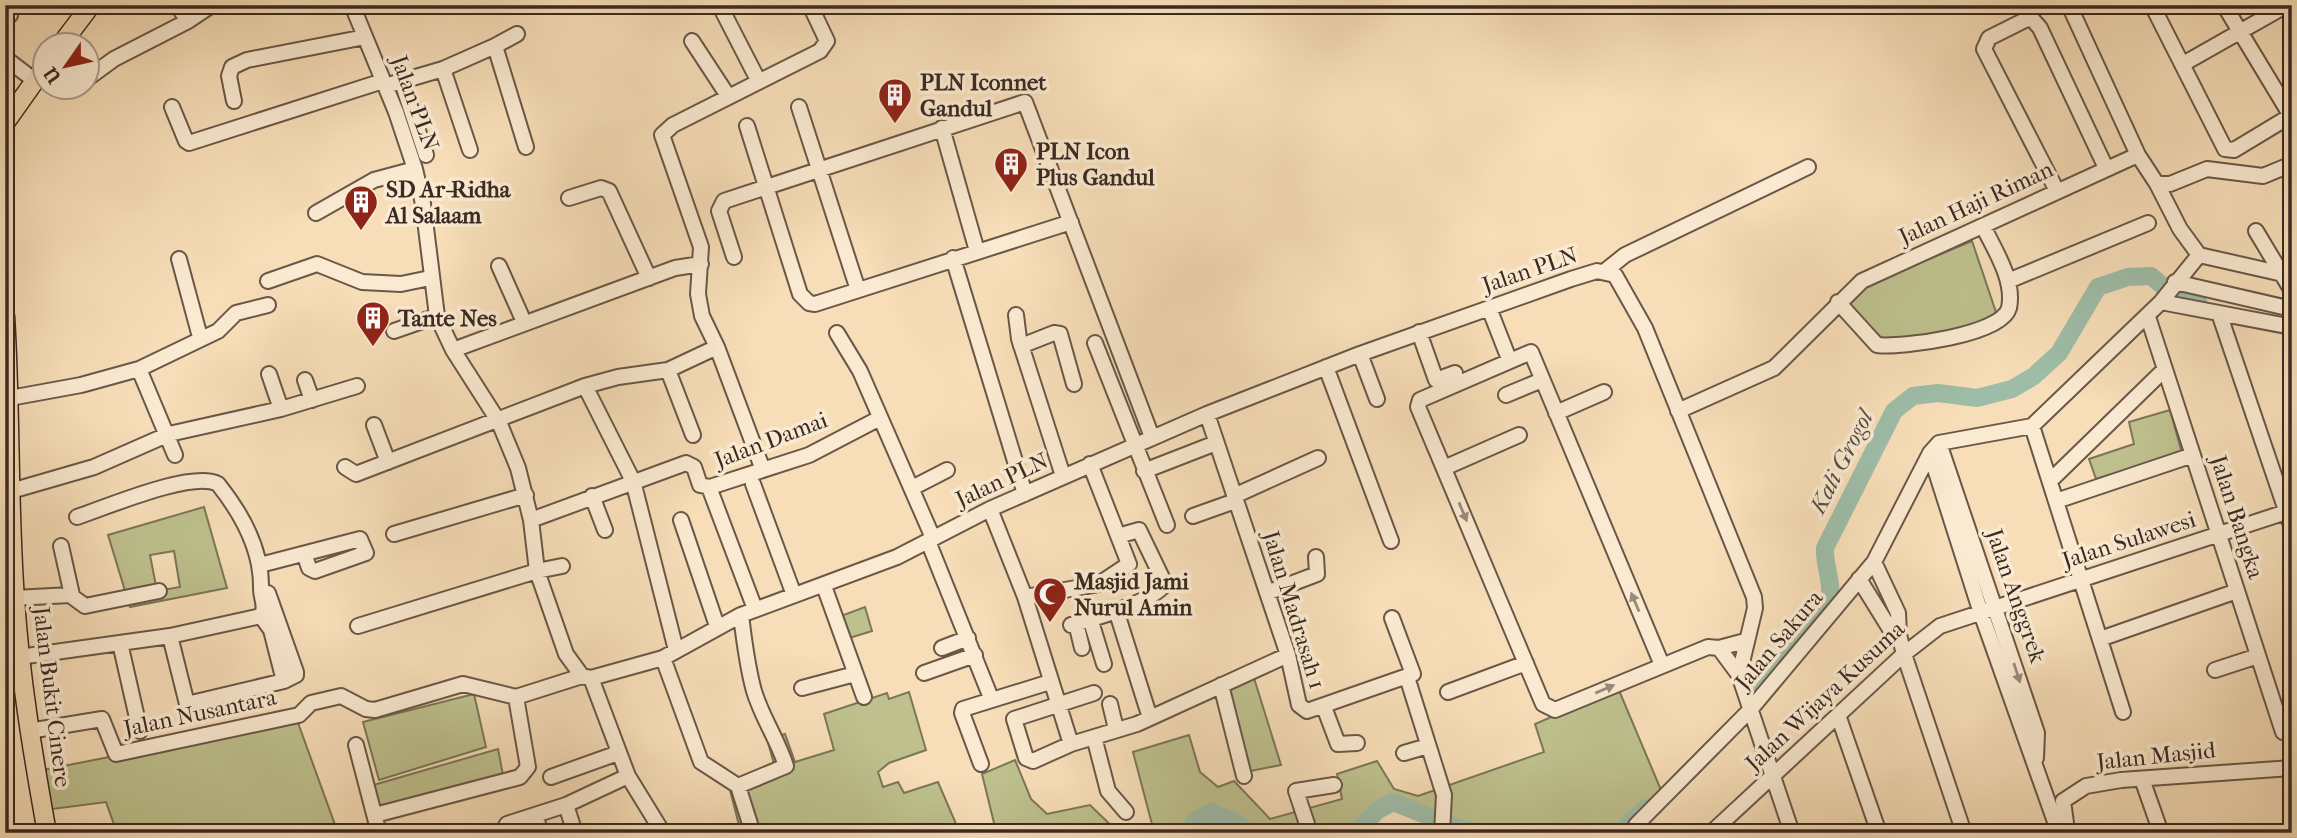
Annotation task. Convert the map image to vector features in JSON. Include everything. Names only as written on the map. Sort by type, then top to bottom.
[{"type":"main road","points":[[71,32],[91,5]]},
{"type":"main road","points":[[5,123],[32,85]]},
{"type":"main road","name":"Jalan Bukit Cinere","points":[[5,316],[15,598],[12,652],[47,833]]},
{"type":"street","points":[[5,19],[9,15],[8,5]]},
{"type":"street","points":[[177,5],[188,22]]},
{"type":"street","points":[[102,68],[114,59],[188,22],[212,5]]},
{"type":"street","name":"Jalan PLN","points":[[352,5],[415,169],[423,204],[430,278],[437,316],[453,350],[499,422],[526,495],[537,570],[566,654],[587,677],[669,654],[717,626],[748,612],[897,557],[990,509],[1207,414],[1419,332],[1571,279],[1605,271],[1615,275],[1635,308],[1754,597],[1755,608],[1739,675],[1792,833]]},
{"type":"street","points":[[763,470],[717,347],[702,316],[698,295],[701,247],[662,135],[673,125],[820,51],[827,41],[810,5]]},
{"type":"street","points":[[2069,5],[2137,155],[2157,184],[2180,229],[2199,255],[2283,274]]},
{"type":"street","points":[[2152,5],[2221,143],[2229,150],[2291,116],[2224,5]]},
{"type":"street","points":[[2183,64],[2290,6]]},
{"type":"street","points":[[721,8],[758,80]]},
{"type":"street","points":[[2057,191],[1984,49],[1989,38],[2027,19],[2033,20],[2040,28],[2106,168]]},
{"type":"street","points":[[172,107],[189,143],[384,83],[402,82],[443,69],[517,34]]},
{"type":"street","points":[[234,101],[229,76],[232,66],[247,60],[365,37]]},
{"type":"street","points":[[692,41],[729,96]]},
{"type":"street","points":[[495,46],[526,147]]},
{"type":"street","points":[[5,58],[32,67]]},
{"type":"street","points":[[443,69],[470,150]]},
{"type":"street","points":[[402,82],[426,155]]},
{"type":"street","points":[[734,257],[719,207],[724,201],[1025,102],[1152,437]]},
{"type":"street","points":[[799,107],[858,290]]},
{"type":"street","points":[[747,126],[803,299],[815,304],[1071,222]]},
{"type":"street","points":[[942,128],[977,251]]},
{"type":"street","name":"Jalan Haji Riman","points":[[1678,411],[1774,368],[1862,281],[2137,155]]},
{"type":"street","points":[[2157,184],[2170,184],[2207,169],[2263,176],[2292,164]]},
{"type":"street","points":[[1605,271],[1625,256],[1808,167]]},
{"type":"street","points":[[316,213],[368,183],[415,169]]},
{"type":"street","points":[[569,198],[601,188],[609,191],[649,278]]},
{"type":"street","points":[[2008,281],[2148,223]]},
{"type":"street","points":[[1838,302],[1877,345],[1942,340],[1971,333],[2004,315],[2009,308],[2008,281],[1983,226]]},
{"type":"street","points":[[2256,231],[2292,291]]},
{"type":"street","points":[[1935,448],[2032,426],[2148,317],[2199,255]]},
{"type":"street","points":[[953,258],[1025,494]]},
{"type":"street","points":[[179,259],[200,337]]},
{"type":"street","points":[[268,281],[317,264],[362,282],[401,284],[430,278]]},
{"type":"street","points":[[453,350],[675,268],[701,264]]},
{"type":"street","points":[[499,266],[524,322]]},
{"type":"street","points":[[2168,292],[2292,309]]},
{"type":"street","points":[[2168,292],[2220,316],[2292,327]]},
{"type":"street","points":[[10,398],[81,385],[139,369],[200,337],[218,331],[236,313],[268,305]]},
{"type":"street","points":[[1489,308],[1507,354]]},
{"type":"street","points":[[1016,315],[1021,346],[1063,476]]},
{"type":"street","points":[[394,331],[437,316]]},
{"type":"street","points":[[2220,316],[2289,511],[2292,528]]},
{"type":"street","name":"Jalan Bangka","points":[[2148,317],[2283,732]]},
{"type":"street","points":[[1419,332],[1437,380],[1455,373]]},
{"type":"street","points":[[837,333],[860,371],[912,488],[991,698]]},
{"type":"street","points":[[1021,346],[1054,333],[1060,334],[1074,384]]},
{"type":"street","points":[[1094,343],[1132,445],[1167,526]]},
{"type":"street","points":[[345,467],[356,474],[499,422],[585,386],[618,377],[668,370],[717,347]]},
{"type":"street","points":[[1662,665],[1531,352],[1420,400],[1419,407],[1544,704],[1555,710],[1708,647],[1719,648],[1745,641]]},
{"type":"street","points":[[1360,354],[1377,399]]},
{"type":"street","points":[[1326,367],[1391,541]]},
{"type":"street","points":[[139,369],[169,434],[175,455]]},
{"type":"street","points":[[2050,481],[2165,369]]},
{"type":"street","points":[[668,370],[693,435]]},
{"type":"street","points":[[269,374],[281,409]]},
{"type":"street","points":[[305,380],[312,400]]},
{"type":"street","points":[[1506,395],[1542,380]]},
{"type":"street","points":[[11,491],[94,467],[169,434],[281,409],[357,386]]},
{"type":"street","points":[[585,386],[633,481],[669,654],[701,762],[738,786],[751,827]]},
{"type":"street","points":[[1556,413],[1604,392]]},
{"type":"street","name":"Jalan Madrasah 1","points":[[1207,414],[1288,655],[1300,705],[1307,711],[1324,707],[1410,676]]},
{"type":"street","name":"Jalan Damai","points":[[531,520],[686,463],[694,467],[701,485],[709,487],[809,454],[880,418]]},
{"type":"street","points":[[373,425],[388,462]]},
{"type":"street","points":[[2032,426],[2123,712]]},
{"type":"street","points":[[1444,468],[1519,435]]},
{"type":"street","points":[[1144,471],[1216,443]]},
{"type":"street","name":"Jalan Sakura","points":[[1638,833],[1636,825],[1749,705],[1874,562],[1935,448]]},
{"type":"street","name":"Jalan Anggrek","points":[[1935,448],[1987,582],[2037,733],[2036,766]]},
{"type":"street","name":"Jalan Anggrek","points":[[1935,448],[1981,613],[2059,832]]},
{"type":"street","points":[[2056,501],[2193,455]]},
{"type":"street","points":[[1193,516],[1318,458]]},
{"type":"street","points":[[1025,597],[1099,584],[1129,564],[1090,464]]},
{"type":"street","points":[[912,488],[947,470]]},
{"type":"street","points":[[77,517],[184,482],[211,480],[218,484],[231,500],[248,530],[262,572],[264,611],[293,681],[187,704],[170,636]]},
{"type":"street","points":[[753,484],[794,595]]},
{"type":"street","points":[[709,487],[748,612],[754,691],[768,728],[779,743],[786,766],[738,786]]},
{"type":"street","points":[[394,534],[526,495]]},
{"type":"street","points":[[592,496],[605,530]]},
{"type":"street","points":[[990,509],[1025,597],[1071,744]]},
{"type":"street","name":"Jalan Sulawesi","points":[[1981,613],[2289,511]]},
{"type":"street","points":[[681,520],[717,626]]},
{"type":"street","points":[[1079,622],[1160,591],[1165,584],[1139,530],[1118,536]]},
{"type":"street","points":[[61,546],[72,595],[85,606],[159,591]]},
{"type":"street","points":[[262,572],[305,556]]},
{"type":"street","points":[[1267,593],[1317,574],[1316,557]]},
{"type":"street","points":[[1874,562],[1898,613],[1899,635],[1904,654],[1964,833]]},
{"type":"street","points":[[358,626],[537,570],[562,566]]},
{"type":"street","points":[[1859,579],[1890,629],[1899,635]]},
{"type":"street","points":[[1973,587],[1987,582]]},
{"type":"street","points":[[824,586],[864,697]]},
{"type":"street","points":[[2100,639],[2237,591]]},
{"type":"street","points":[[15,598],[72,595]]},
{"type":"street","points":[[1116,610],[1150,718]]},
{"type":"street","name":"Jalan Wijaya Kusuma","points":[[1711,833],[1904,654],[1940,626],[1981,613]]},
{"type":"street","points":[[1392,618],[1444,795],[1441,824]]},
{"type":"street","points":[[12,652],[120,643],[268,619]]},
{"type":"street","points":[[1079,622],[1082,648]]},
{"type":"street","points":[[1079,622],[1104,664]]},
{"type":"street","points":[[942,648],[968,638]]},
{"type":"street","points":[[120,643],[140,730]]},
{"type":"street","points":[[1719,648],[1739,675]]},
{"type":"street","points":[[1094,693],[1014,719],[1026,758],[1032,761],[1071,744],[1150,718],[1288,655]]},
{"type":"street","points":[[924,673],[975,656]]},
{"type":"street","points":[[2215,670],[2258,656]]},
{"type":"street","points":[[1448,692],[1526,663]]},
{"type":"street","points":[[802,688],[855,674]]},
{"type":"street","points":[[375,815],[520,778],[528,767],[516,697],[587,677],[628,776],[663,833]]},
{"type":"street","points":[[981,764],[961,713],[965,708],[1050,682]]},
{"type":"street","name":"Jalan Nusantara","points":[[29,731],[102,719],[116,754],[299,715],[311,703],[341,696],[366,709],[375,710],[463,684],[516,697]]},
{"type":"street","points":[[1221,685],[1244,776]]},
{"type":"street","points":[[1110,704],[1116,729]]},
{"type":"street","points":[[1324,707],[1338,744],[1357,743]]},
{"type":"street","points":[[1838,715],[1879,833]]},
{"type":"street","points":[[1094,737],[1108,791],[1126,812]]},
{"type":"street","points":[[356,745],[379,833]]},
{"type":"street","points":[[1404,753],[1428,746]]},
{"type":"street","points":[[551,777],[618,753]]},
{"type":"street","name":"Jalan Masjid","points":[[2059,832],[2066,823],[2063,801],[2086,786],[2292,768]]},
{"type":"street","points":[[502,833],[507,824],[566,805],[628,776]]},
{"type":"street","points":[[2142,779],[2161,833]]},
{"type":"street","points":[[1310,833],[1296,791],[1334,785]]},
{"type":"street","points":[[566,805],[575,833]]},
{"type":"street","points":[[535,815],[541,833]]},
{"type":"green space","points":[[1972,241],[2000,324],[1877,342],[1840,296]]},
{"type":"green space","points":[[2170,410],[2182,453],[2096,479],[2089,459],[2134,444],[2129,422]]},
{"type":"green space","points":[[204,507],[227,588],[130,607],[108,535]],"holes":[[[174,551],[180,587],[157,591],[150,555]]]},
{"type":"green space","points":[[865,607],[872,631],[846,639],[838,617]]},
{"type":"green space","points":[[1254,678],[1281,765],[1245,772],[1218,688]]},
{"type":"green space","points":[[1618,688],[1661,790],[1611,833],[1497,833],[1390,806],[1371,825],[1346,833],[1124,833],[1152,824],[1133,752],[1189,735],[1200,772],[1218,787],[1234,781],[1270,819],[1342,799],[1337,774],[1377,761],[1394,789],[1418,796],[1544,752],[1535,724]]},
{"type":"green space","points":[[909,692],[926,750],[889,763],[878,772],[883,787],[898,782],[904,793],[938,782],[960,833],[741,833],[730,790],[776,771],[767,739],[785,734],[795,762],[834,750],[824,714],[887,693],[889,699]]},
{"type":"green space","points":[[474,694],[486,747],[379,780],[363,722]]},
{"type":"green space","points":[[297,720],[338,833],[117,833],[106,802],[45,810],[38,771]]},
{"type":"green space","points":[[498,749],[503,775],[379,806],[370,786]]},
{"type":"green space","points":[[1015,760],[1031,799],[1047,814],[1090,805],[1119,833],[993,833],[996,831],[982,774]]},
{"type":"waterway","name":"Kali Grogol","points":[[1759,689],[1829,600],[1825,548],[1894,411],[1913,396],[1938,393],[1977,398],[2012,389],[2034,376],[2059,353],[2098,287],[2128,277],[2151,276],[2179,300],[2199,304]]},
{"type":"waterway","name":"Kali Grogol","points":[[1355,833],[1378,810],[1393,802],[1455,827],[1483,833]]},
{"type":"waterway","name":"Kali Grogol","points":[[1620,833],[1646,808]]},
{"type":"waterway","name":"Kali Grogol","points":[[1189,833],[1195,821],[1211,812],[1239,824],[1247,833]]},
{"type":"place","name":"PLN Iconnet Gandul","points":[[895,125]]},
{"type":"place","name":"PLN Icon Plus Gandul","points":[[1011,194]]},
{"type":"place","name":"SD Ar-Ridha Al Salaam","points":[[361,232]]},
{"type":"place","name":"Tante Nes","points":[[373,348]]},
{"type":"place","name":"Masjid Jami Nurul Amin","points":[[1050,624]]}]
